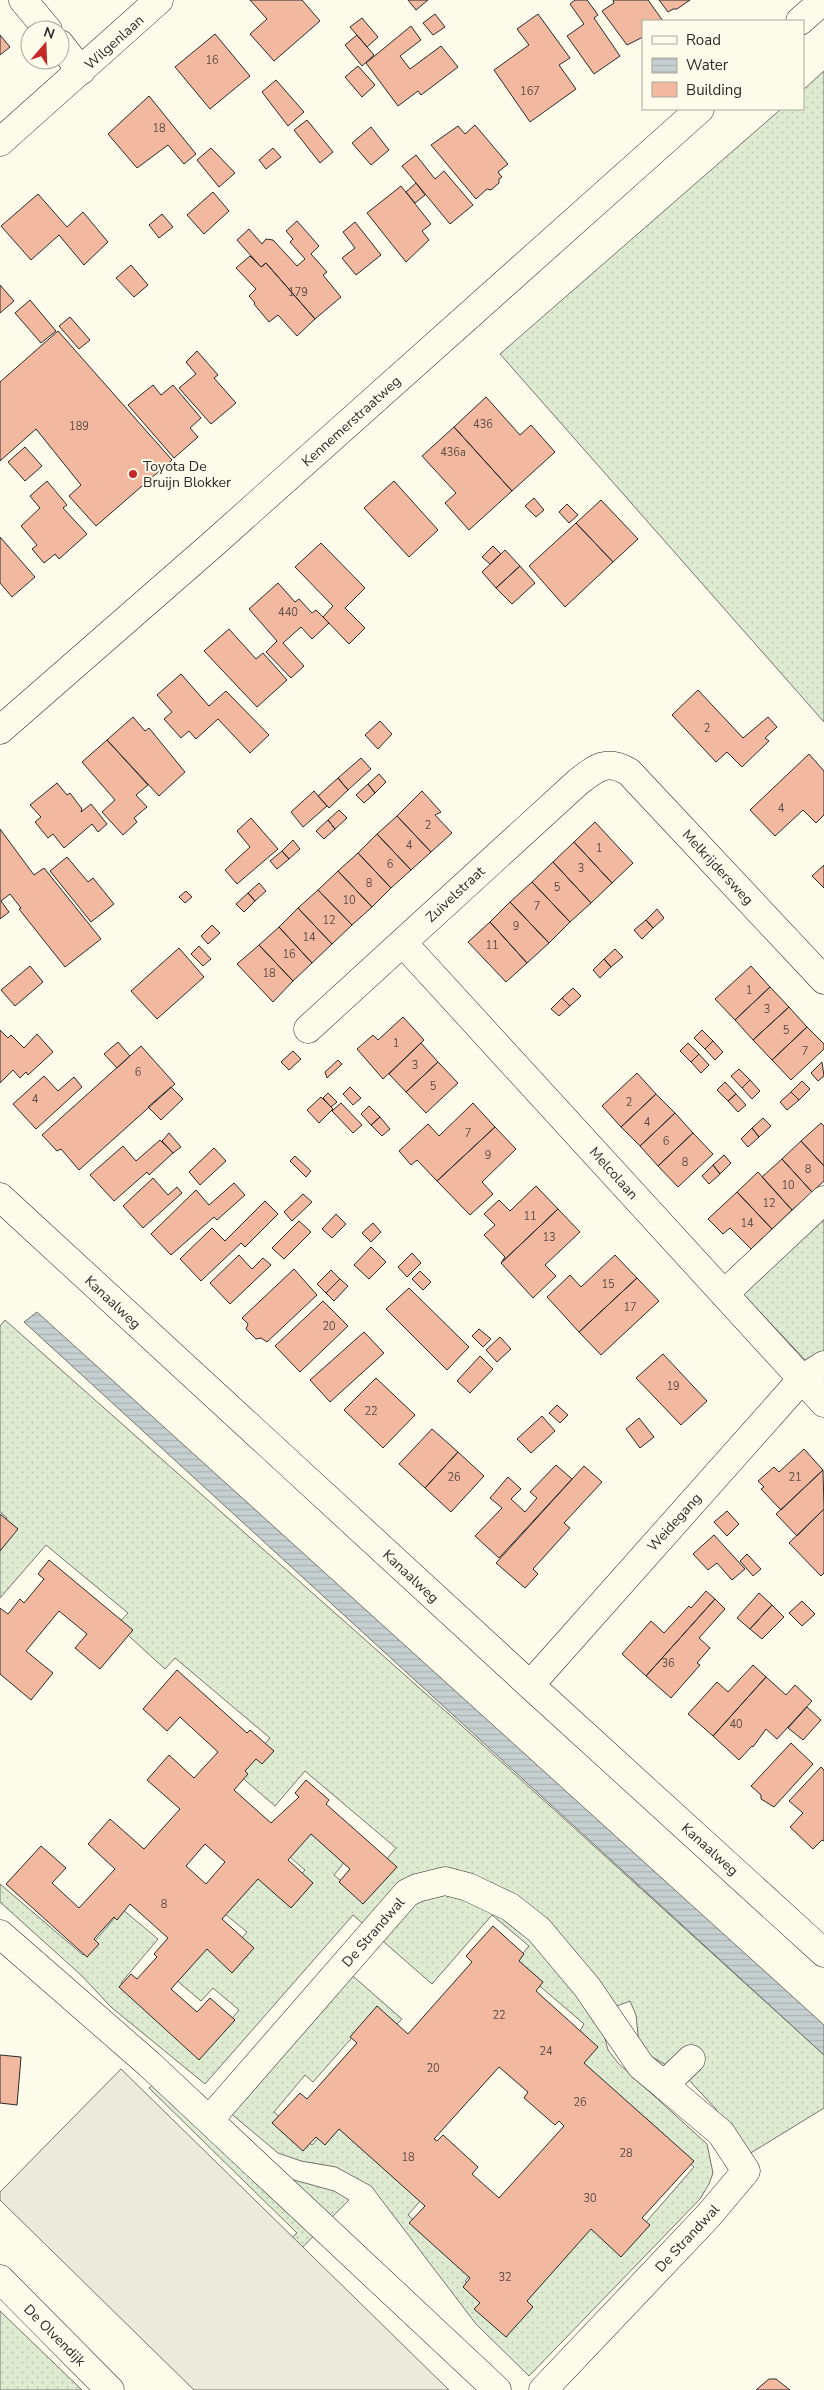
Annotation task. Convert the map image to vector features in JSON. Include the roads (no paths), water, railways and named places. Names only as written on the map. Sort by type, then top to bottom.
[{"type":"street","points":[[24,0],[40,20]]},
{"type":"street","name":"Wilgenlaan","points":[[0,142],[160,0]]},
{"type":"street","points":[[801,20],[824,0]]},
{"type":"street","points":[[70,57],[81,71]]},
{"type":"street","name":"Kennemerstraatweg","points":[[0,730],[214,544],[699,110]]},
{"type":"street","name":"Zuivelstraat","points":[[308,1029],[578,782],[596,768],[606,765]]},
{"type":"street","name":"Melkrijdersweg","points":[[606,765],[620,767],[629,772],[824,980]]},
{"type":"street","name":"Melcolaan","points":[[403,943],[724,1294],[813,1372],[824,1403]]},
{"type":"street","name":"Kanaalweg","points":[[0,1197],[530,1685],[824,1952]]},
{"type":"street","points":[[724,1294],[824,1200]]},
{"type":"street","name":"Weidegang","points":[[530,1685],[813,1372]]},
{"type":"street","name":"De Strandwal","points":[[210,2119],[407,1893],[416,1888],[445,1881],[485,1894],[510,1908],[539,1930],[587,1986],[641,2066],[721,2133],[746,2171],[709,2215],[543,2390]]},
{"type":"street","points":[[0,1934],[210,2119],[498,2390]]},
{"type":"street","points":[[664,2085],[691,2059]]},
{"type":"street","name":"De Olvendijk","points":[[0,2279],[110,2390]]},
{"type":"water","points":[[37,1312],[824,2025],[824,2055],[24,1322]]},
{"type":"place","name":"Toyota De Bruijn Blokker","points":[[133,474]]}]
